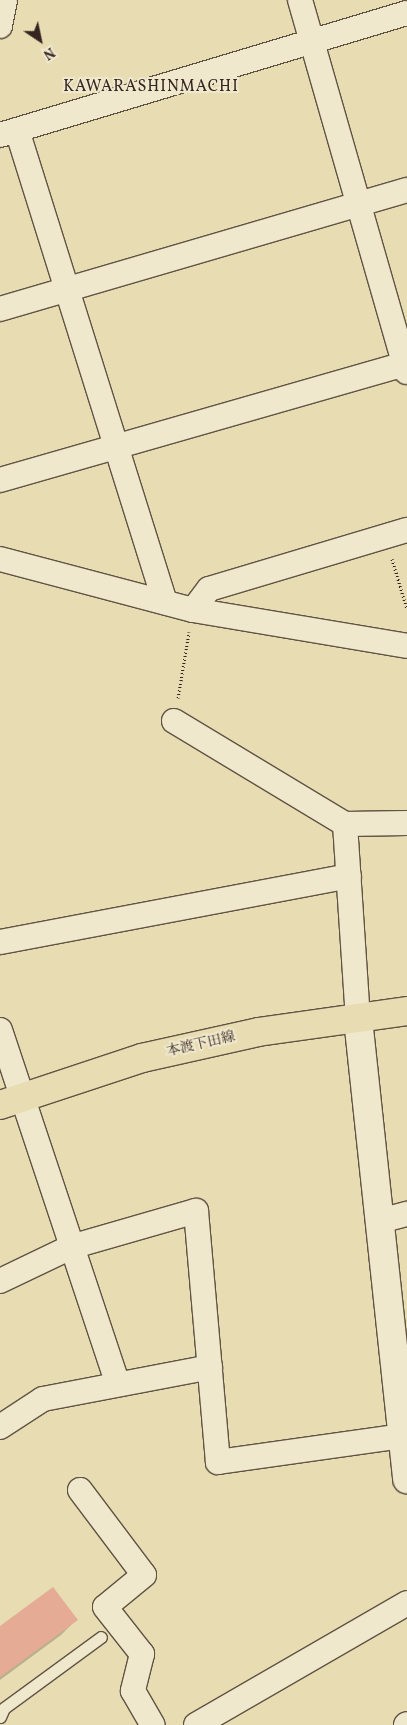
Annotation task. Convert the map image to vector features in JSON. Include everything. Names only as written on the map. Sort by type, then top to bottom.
[{"type":"main road","name":"本渡下田線","points":[[11,1101],[142,1058],[258,1032],[407,1011]]},
{"type":"street","points":[[0,26],[5,0]]},
{"type":"street","points":[[0,480],[406,366],[300,0]]},
{"type":"street","points":[[165,602],[67,289],[9,132],[407,13]]},
{"type":"street","points":[[0,309],[407,190]]},
{"type":"street","points":[[193,610],[209,589],[396,534]]},
{"type":"street","points":[[0,559],[193,610],[407,646]]},
{"type":"street","points":[[174,721],[345,824],[407,823]]},
{"type":"street","points":[[345,824],[358,1019],[407,1479]]},
{"type":"street","points":[[0,942],[349,876]]},
{"type":"street","points":[[0,1030],[11,1101],[71,1247],[118,1384]]},
{"type":"street","points":[[0,1281],[71,1247],[196,1211],[218,1462],[402,1436]]},
{"type":"street","points":[[380,1221],[407,1214]]},
{"type":"street","points":[[0,1426],[43,1399],[210,1367]]},
{"type":"street","points":[[80,1490],[144,1576],[105,1607],[142,1654],[133,1691],[153,1725]]},
{"type":"street","points":[[196,1725],[407,1603]]},
{"type":"lane","points":[[0,1718],[4,1708],[101,1637]]},
{"type":"path","points":[[396,534],[407,609]]},
{"type":"path","points":[[174,721],[193,610]]},
{"type":"building","points":[[53,1587],[78,1620],[0,1677],[0,1626]]},
{"type":"district","name":"KAWARASHINMACHI","points":[[151,87]]}]
